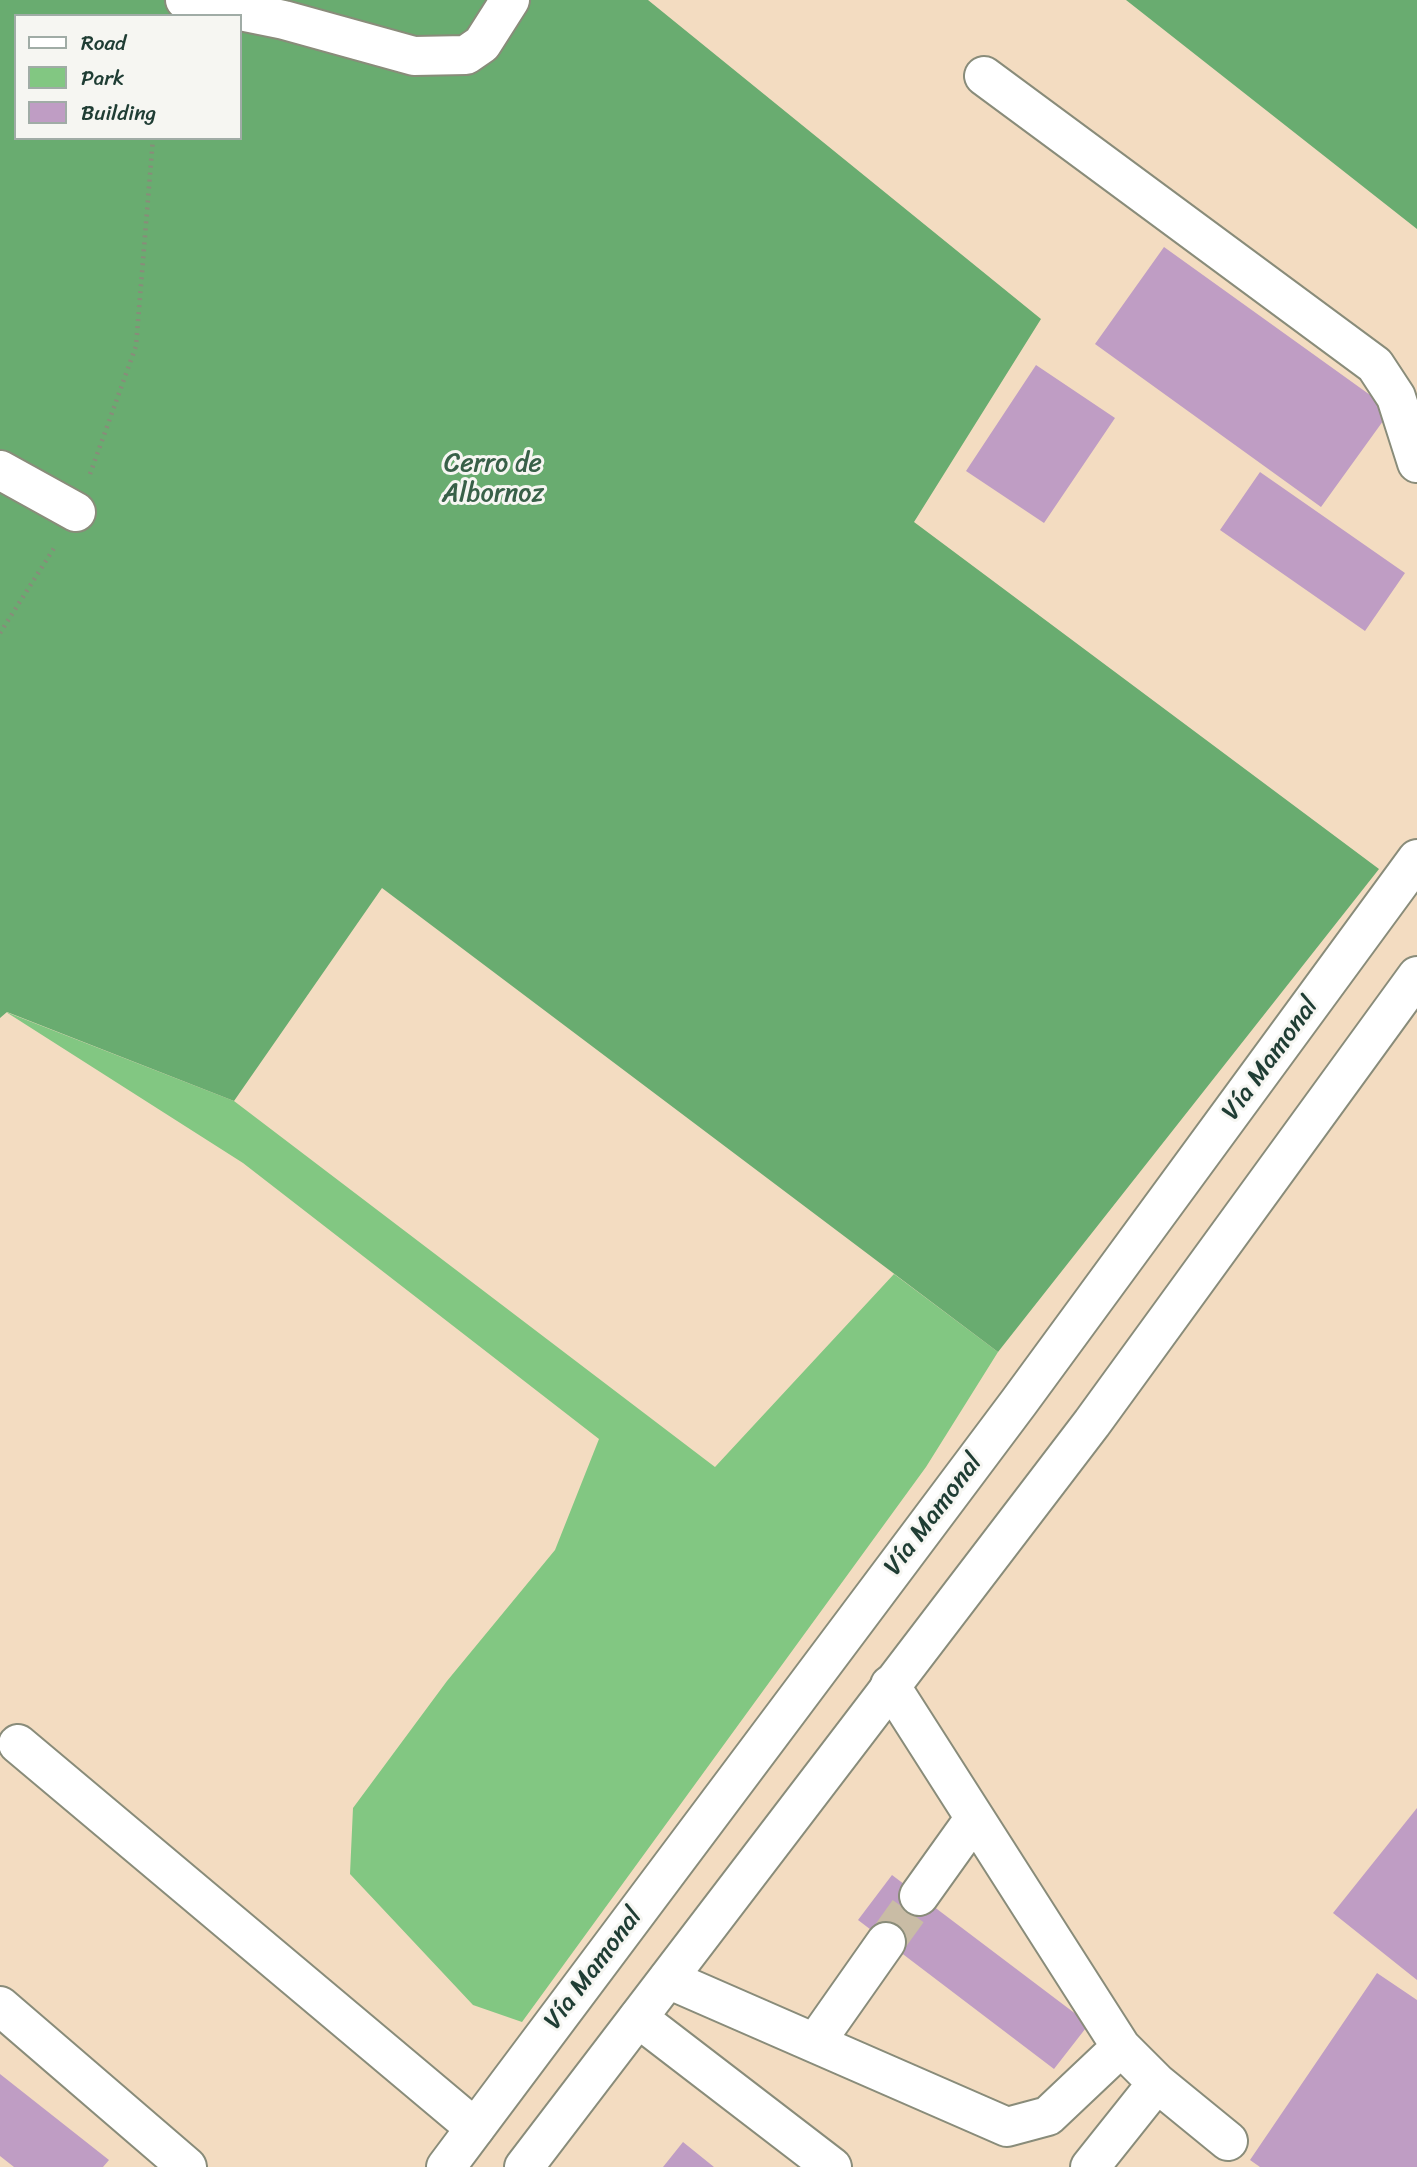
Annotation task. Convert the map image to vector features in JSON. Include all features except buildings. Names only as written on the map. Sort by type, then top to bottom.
[{"type":"main road","points":[[185,0],[284,20],[414,56],[466,55],[482,44],[510,0]]},
{"type":"main road","points":[[984,76],[1374,365],[1396,397],[1417,463]]},
{"type":"main road","points":[[0,470],[76,512]]},
{"type":"main road","name":"Vía Mamonal","points":[[446,2167],[1020,1402],[1417,859]]},
{"type":"main road","points":[[524,2167],[1091,1423],[1417,976]]},
{"type":"main road","points":[[890,1685],[1121,2048],[1157,2083],[1228,2141]]},
{"type":"main road","points":[[18,1744],[475,2128]]},
{"type":"main road","points":[[919,1896],[974,1819]]},
{"type":"main road","points":[[815,2043],[886,1942]]},
{"type":"main road","points":[[667,1979],[1007,2127],[1048,2116],[1121,2048]]},
{"type":"main road","points":[[0,2006],[187,2167]]},
{"type":"main road","points":[[638,2018],[832,2167]]},
{"type":"main road","points":[[1090,2167],[1157,2083]]},
{"type":"path","points":[[0,633],[76,512],[136,346],[153,140]]},
{"type":"green space","name":"Cerro de Albornoz","points":[[0,0],[648,0],[1041,319],[914,522],[1379,869],[998,1352],[382,888],[234,1101],[7,1012],[0,1018]]},
{"type":"green space","points":[[1126,0],[1417,0],[1417,229]]},
{"type":"green space","points":[[6,1012],[234,1101],[715,1467],[894,1274],[998,1352],[926,1467],[522,2022],[473,2005],[350,1874],[353,1808],[447,1681],[555,1550],[599,1439],[243,1163]]},
{"type":"tunnel","points":[[886,1942],[919,1896]]}]
